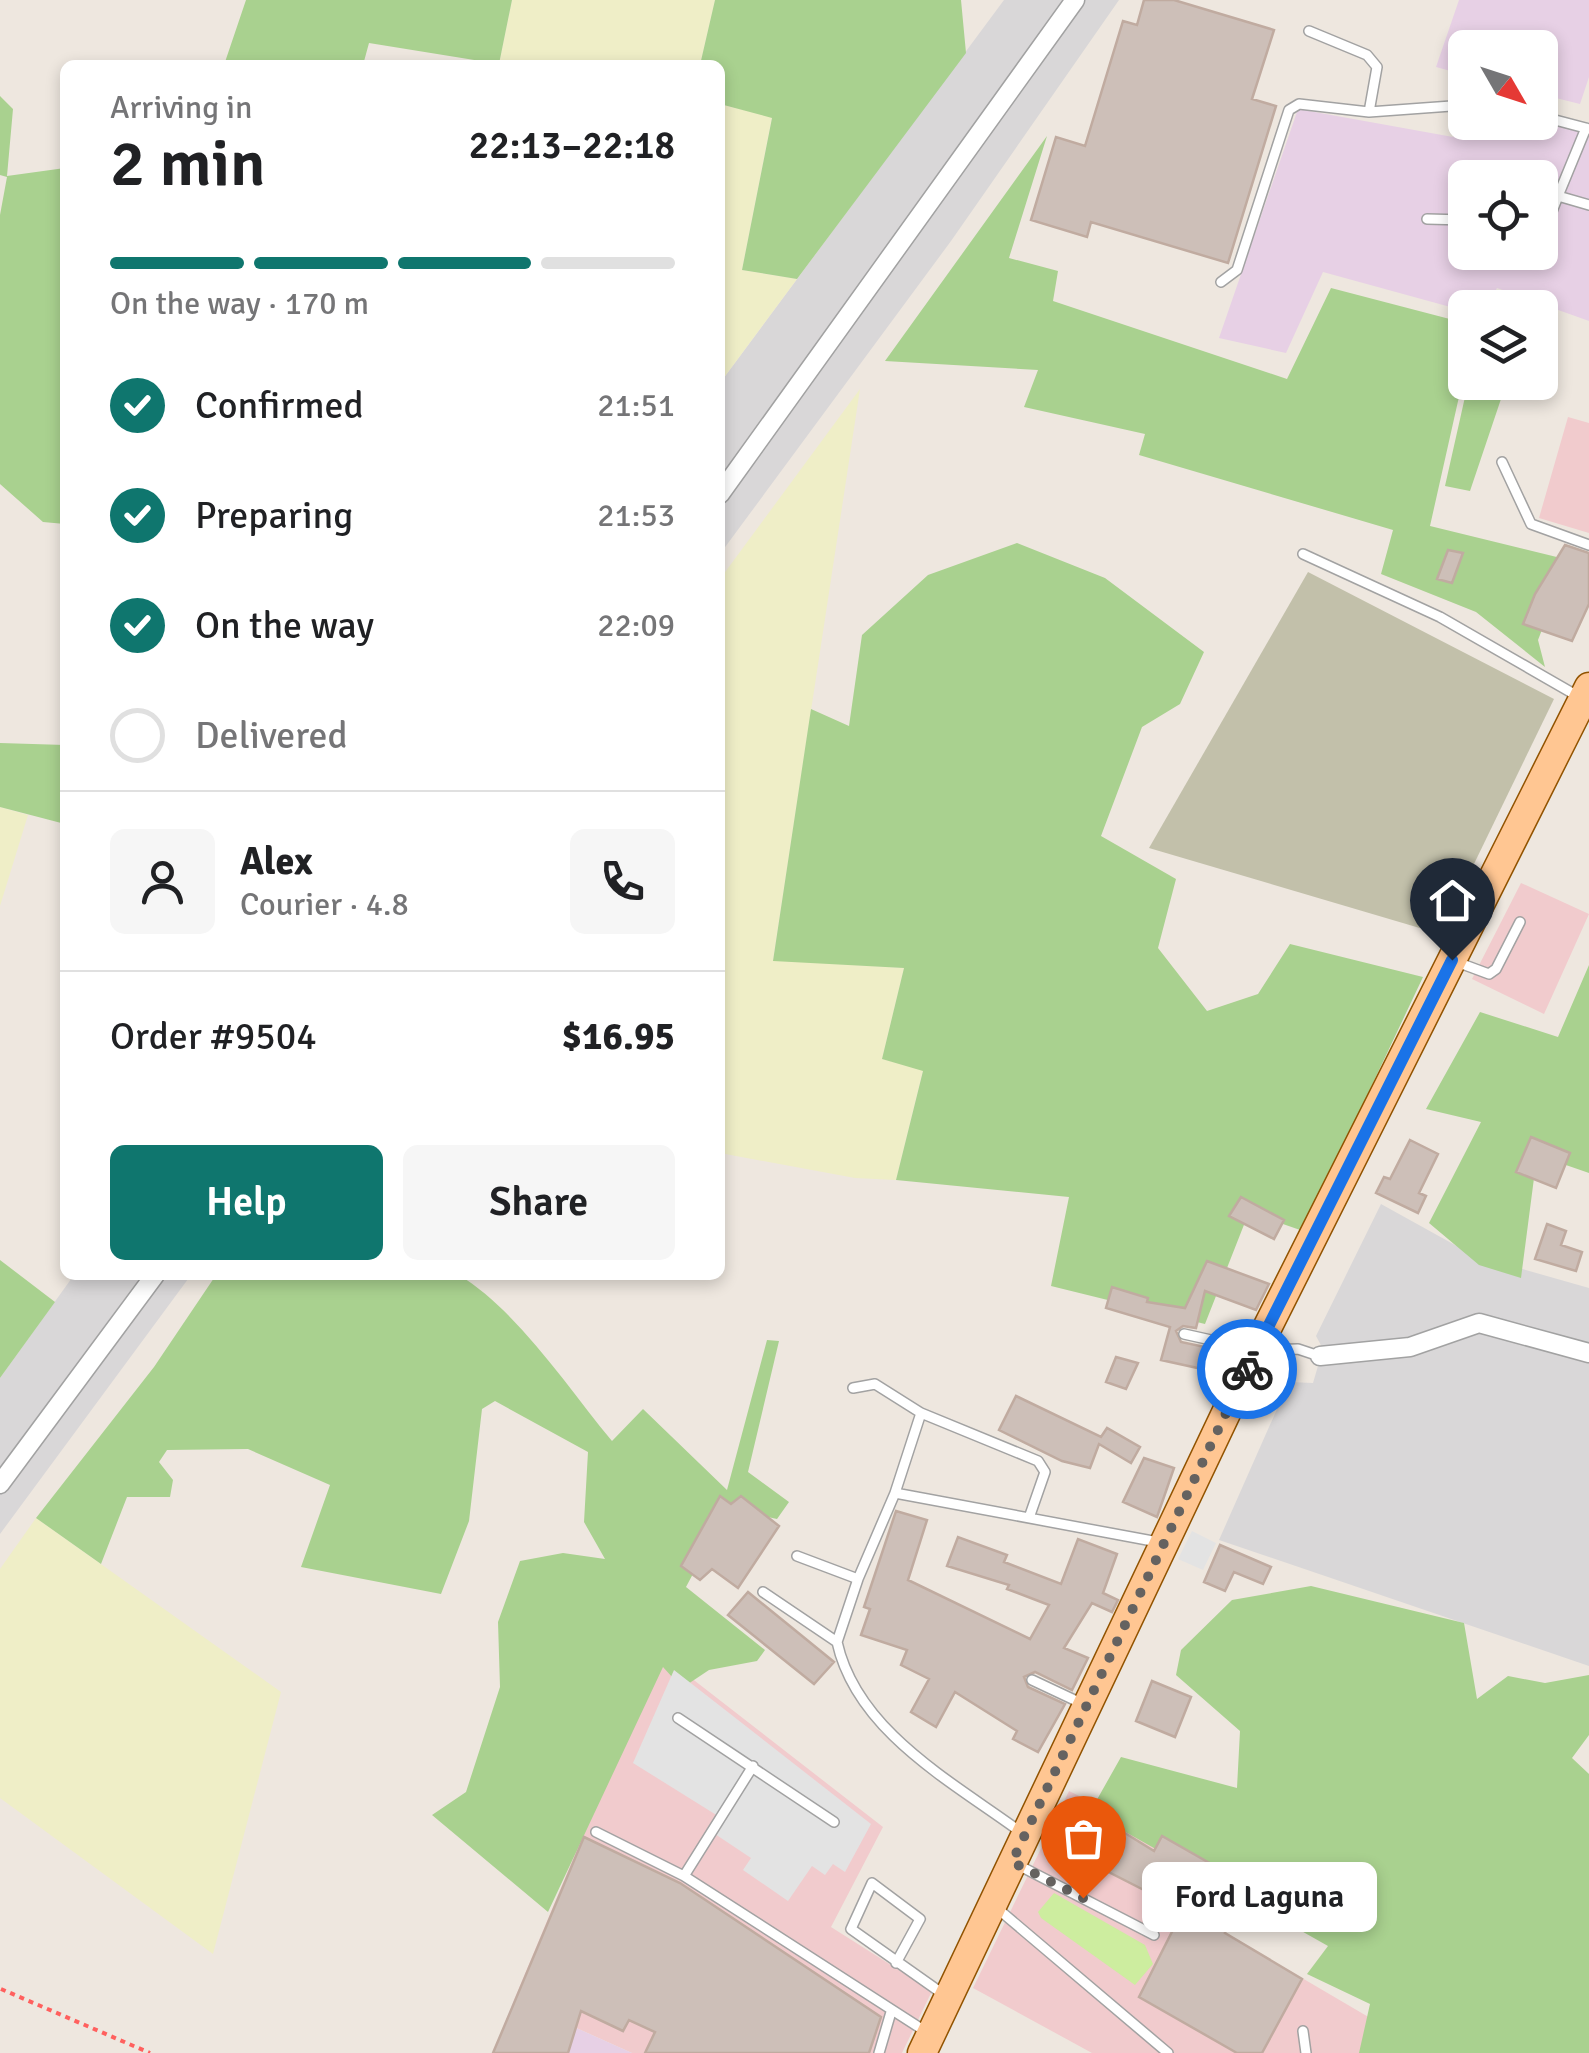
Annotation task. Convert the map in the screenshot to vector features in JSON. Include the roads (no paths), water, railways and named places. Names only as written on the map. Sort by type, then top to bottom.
[{"type":"main road","points":[[926,2044],[1256,1350],[1586,693]]},
{"type":"street","points":[[725,487],[1075,0]]},
{"type":"street","points":[[0,1484],[151,1280]]},
{"type":"street","points":[[1320,1356],[1410,1347],[1479,1323],[1589,1353]]},
{"type":"lane","points":[[1309,31],[1367,55],[1377,66],[1369,112]]},
{"type":"lane","points":[[1220,282],[1237,270],[1289,110],[1313,104],[1369,112],[1448,106]]},
{"type":"lane","points":[[1558,120],[1588,128],[1558,196],[1589,205]]},
{"type":"lane","points":[[1427,220],[1448,220]]},
{"type":"lane","points":[[1502,462],[1530,524],[1589,544]]},
{"type":"lane","points":[[1304,554],[1440,617],[1586,693]]},
{"type":"lane","points":[[1452,960],[1488,974],[1496,969],[1520,922]]},
{"type":"lane","points":[[1184,1334],[1256,1350],[1298,1349],[1320,1356]]},
{"type":"lane","points":[[853,1388],[875,1384],[921,1413],[1038,1462],[1046,1472],[1030,1515]]},
{"type":"lane","points":[[921,1413],[895,1493],[858,1578],[837,1642],[843,1668],[877,1720],[1024,1834]]},
{"type":"lane","points":[[895,1493],[1030,1515],[1163,1543]]},
{"type":"lane","points":[[796,1556],[858,1578]]},
{"type":"lane","points":[[763,1592],[837,1642]]},
{"type":"lane","points":[[1032,1680],[1085,1705]]},
{"type":"lane","points":[[678,1718],[834,1822]]},
{"type":"lane","points":[[684,1876],[753,1766]]},
{"type":"lane","points":[[596,1832],[684,1876],[891,2012],[926,2044]]},
{"type":"lane","points":[[1012,1862],[1154,1934]]},
{"type":"lane","points":[[896,1962],[920,1919],[872,1884],[851,1929],[896,1962],[948,1998]]},
{"type":"lane","points":[[992,1904],[1168,2053]]},
{"type":"lane","points":[[879,2053],[891,2012]]},
{"type":"lane","points":[[1303,2031],[1306,2053]]},
{"type":"place","name":"Ford Laguna","points":[[1083,1898]]}]
